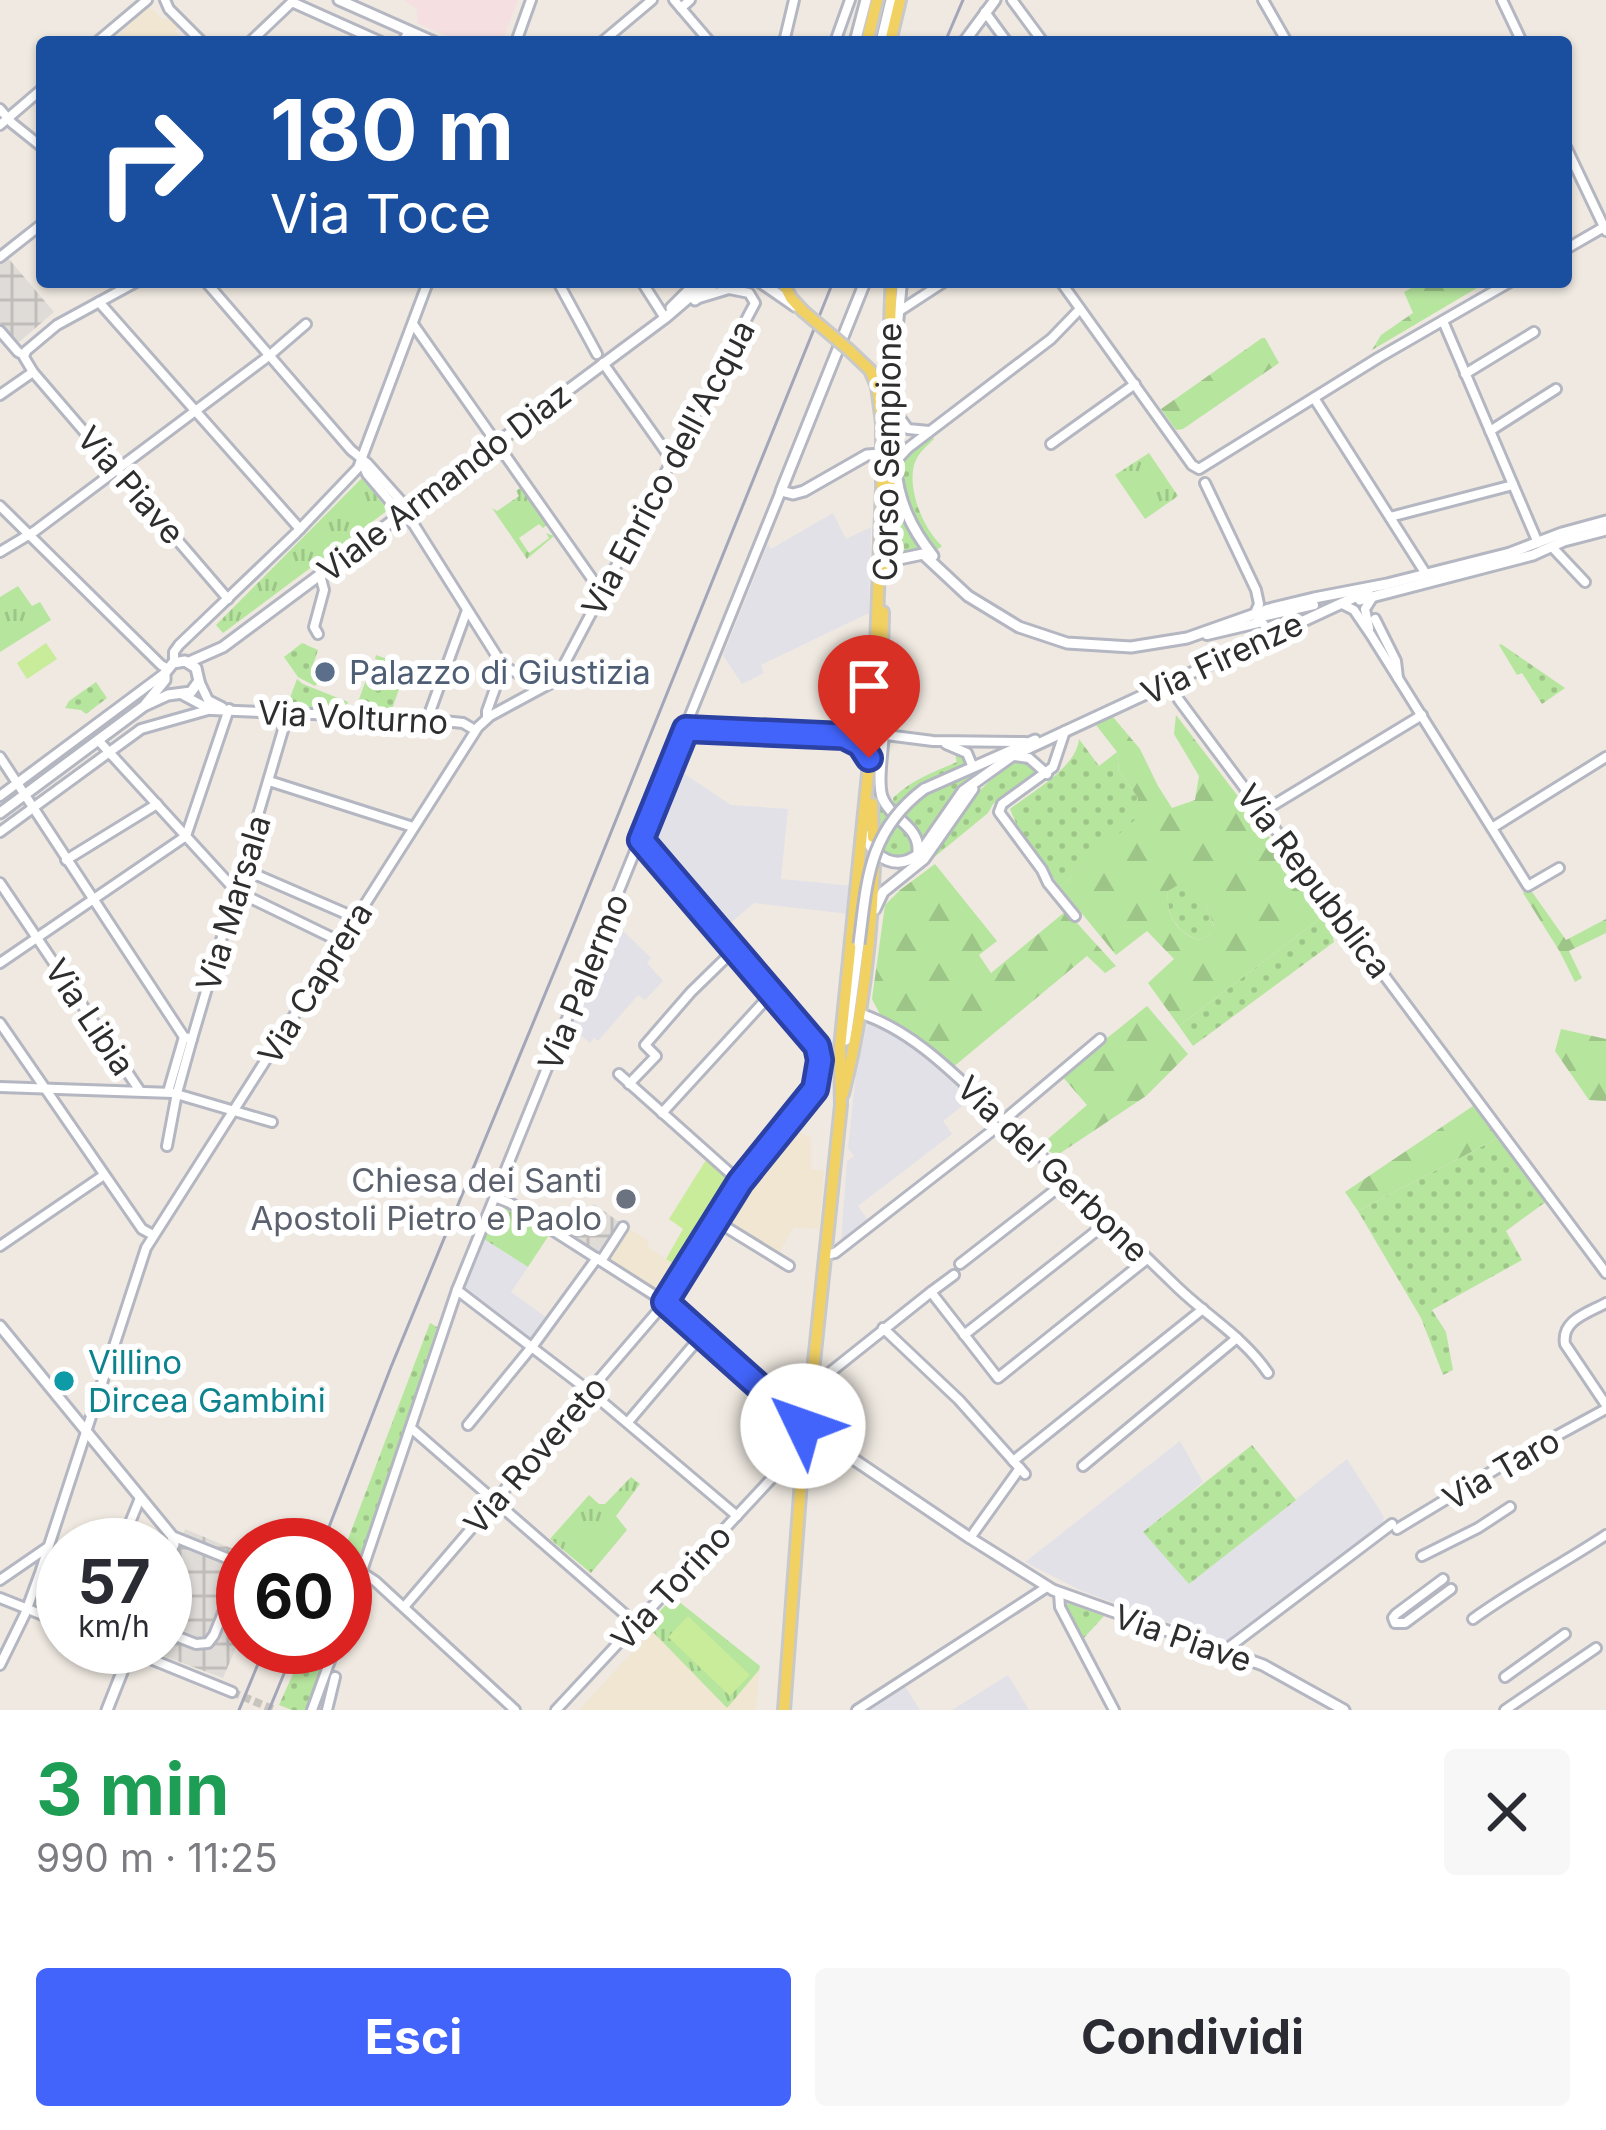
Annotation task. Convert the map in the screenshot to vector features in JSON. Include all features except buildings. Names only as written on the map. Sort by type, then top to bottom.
[{"type":"main road","points":[[339,0],[406,36]]},
{"type":"main road","points":[[857,36],[866,0]]},
{"type":"main road","points":[[868,36],[877,0]]},
{"type":"main road","points":[[882,36],[896,0]]},
{"type":"main road","points":[[891,36],[896,0]]},
{"type":"main road","points":[[968,36],[995,0]]},
{"type":"main road","points":[[665,317],[691,288]]},
{"type":"main road","points":[[665,317],[695,288]]},
{"type":"main road","points":[[665,317],[710,288]]},
{"type":"main road","points":[[769,288],[802,311]]},
{"type":"main road","name":"Corso Sempione","points":[[786,288],[802,311],[873,374],[878,386],[882,454],[868,833]]},
{"type":"main road","name":"Via Palermo","points":[[781,491],[863,288]]},
{"type":"main road","name":"Corso Sempione","points":[[808,1444],[842,1027],[872,800],[882,679],[892,288]]},
{"type":"main road","name":"Viale Armando Diaz","points":[[175,668],[223,647],[498,442],[600,358],[665,317]]},
{"type":"main road","points":[[891,420],[898,491],[907,517],[946,576]]},
{"type":"main road","points":[[781,491],[804,491],[867,455],[882,454]]},
{"type":"main road","points":[[884,576],[897,560],[921,554],[968,596],[1019,627],[1059,641],[1122,648],[1187,638],[1274,608],[1387,584],[1510,553],[1562,533],[1606,526]]},
{"type":"main road","points":[[1345,603],[1533,555],[1606,526]]},
{"type":"main road","name":"Via Firenze","points":[[1061,731],[1387,584]]},
{"type":"main road","name":"Viale Armando Diaz","points":[[199,678],[223,647]]},
{"type":"main road","points":[[0,813],[144,706],[195,689],[196,668],[175,668]]},
{"type":"main road","points":[[175,668],[169,688],[180,694]]},
{"type":"main road","points":[[144,706],[175,668]]},
{"type":"main road","points":[[882,679],[887,710],[882,795],[892,813],[917,837],[916,856]]},
{"type":"main road","points":[[868,833],[869,846],[881,857],[900,863],[916,856],[959,796],[1012,756],[1061,731]]},
{"type":"main road","points":[[840,1091],[873,856],[892,819],[924,789],[1061,731]]},
{"type":"main road","points":[[871,926],[880,896],[924,859],[965,798],[998,765]]},
{"type":"main road","name":"Corso Sempione","points":[[840,1091],[859,1013],[874,867]]},
{"type":"main road","points":[[0,1326],[157,1518]]},
{"type":"main road","points":[[784,1710],[808,1444]]},
{"type":"main road","name":"Via Piave","points":[[808,1444],[845,1455],[1059,1593],[1277,1671],[1344,1710]]},
{"type":"main road","points":[[107,1710],[119,1674]]},
{"type":"street","points":[[104,36],[147,0]]},
{"type":"street","points":[[162,0],[196,36]]},
{"type":"street","points":[[518,36],[531,0]]},
{"type":"street","points":[[609,36],[652,0]]},
{"type":"street","points":[[690,0],[677,4],[705,36]]},
{"type":"street","points":[[785,36],[794,0]]},
{"type":"street","points":[[837,36],[850,0]]},
{"type":"street","points":[[1012,0],[1039,36]]},
{"type":"street","points":[[1263,0],[1284,36]]},
{"type":"street","points":[[1502,0],[1519,36]]},
{"type":"street","points":[[256,36],[293,1],[368,36]]},
{"type":"street","points":[[985,12],[1003,36]]},
{"type":"street","points":[[4,122],[36,94]]},
{"type":"street","points":[[0,109],[4,122],[36,143]]},
{"type":"street","points":[[1572,160],[1605,229],[1572,246]]},
{"type":"street","points":[[3,255],[36,229]]},
{"type":"street","points":[[24,355],[57,325],[125,288]]},
{"type":"street","points":[[211,288],[361,460],[367,474],[405,511],[503,667],[544,687]]},
{"type":"street","points":[[175,668],[175,649],[358,468],[426,288]]},
{"type":"street","points":[[561,288],[600,358],[672,460]]},
{"type":"street","points":[[646,288],[665,317]]},
{"type":"street","points":[[889,380],[901,288]]},
{"type":"street","points":[[899,311],[935,288]]},
{"type":"street","points":[[1065,288],[1199,469],[1500,288]]},
{"type":"street","name":"Via Enrico dell'Acqua","points":[[544,687],[557,678],[754,303],[748,293],[733,289],[696,299]]},
{"type":"street","points":[[99,302],[300,529]]},
{"type":"street","points":[[895,462],[1051,339],[1080,309]]},
{"type":"street","points":[[1443,321],[1538,543]]},
{"type":"street","points":[[412,323],[602,593]]},
{"type":"street","points":[[0,552],[118,469],[306,324]]},
{"type":"street","name":"Via Piave","points":[[0,331],[228,599]]},
{"type":"street","points":[[1466,374],[1534,332]]},
{"type":"street","points":[[0,394],[33,372]]},
{"type":"street","points":[[1052,444],[1135,384]]},
{"type":"street","points":[[1490,430],[1556,389]]},
{"type":"street","points":[[1310,400],[1426,574]]},
{"type":"street","points":[[890,405],[908,429],[931,431]]},
{"type":"street","points":[[1205,483],[1256,590],[1259,604],[1254,614]]},
{"type":"street","points":[[1390,517],[1514,484]]},
{"type":"street","name":"Via Palermo","points":[[372,1547],[457,1290],[781,491]]},
{"type":"street","points":[[0,506],[175,668]]},
{"type":"street","points":[[1552,547],[1585,582]]},
{"type":"street","points":[[317,634],[314,627],[324,590],[320,575]]},
{"type":"street","points":[[1256,590],[1274,608]]},
{"type":"street","points":[[1371,635],[1365,609],[1372,598]]},
{"type":"street","points":[[1345,603],[1371,635],[1528,886],[1559,868]]},
{"type":"street","points":[[1237,620],[1314,604]]},
{"type":"street","points":[[428,720],[466,610]]},
{"type":"street","points":[[1375,619],[1396,661],[1398,680]]},
{"type":"street","points":[[1187,638],[1262,622],[1267,631],[1262,640]]},
{"type":"street","points":[[503,667],[488,718],[544,687]]},
{"type":"street","points":[[0,796],[175,668]]},
{"type":"street","points":[[0,963],[186,836],[229,709],[210,702],[199,678]]},
{"type":"street","name":"Via Repubblica","points":[[1170,682],[1606,1273]]},
{"type":"street","points":[[180,694],[209,709]]},
{"type":"street","points":[[0,832],[141,728],[209,709]]},
{"type":"street","name":"Via Volturno","points":[[209,709],[397,717],[463,723],[476,730]]},
{"type":"street","name":"Via Marsala","points":[[167,1146],[172,1093],[288,713]]},
{"type":"street","points":[[1262,812],[1421,715]]},
{"type":"street","name":"Via Caprera","points":[[58,1518],[138,1265],[153,1235],[413,827],[488,718]]},
{"type":"street","points":[[686,729],[851,738],[873,727]]},
{"type":"street","points":[[1061,731],[1058,758],[1047,773],[1002,804],[1000,815],[1075,916]]},
{"type":"street","points":[[886,735],[933,741],[1026,742]]},
{"type":"street","points":[[851,738],[869,758]]},
{"type":"street","points":[[98,740],[236,891],[341,942]]},
{"type":"street","points":[[933,741],[964,751],[972,765]]},
{"type":"street","points":[[1040,742],[1050,744],[1058,758]]},
{"type":"street","points":[[1012,756],[1029,758],[1047,773]]},
{"type":"street","points":[[0,758],[188,1038]]},
{"type":"street","points":[[1492,828],[1606,758]]},
{"type":"street","points":[[269,782],[413,827]]},
{"type":"street","points":[[66,860],[157,804]]},
{"type":"street","points":[[641,840],[819,1050],[817,1086],[840,1091]]},
{"type":"street","points":[[243,868],[356,918]]},
{"type":"street","name":"Via Libia","points":[[0,883],[140,1091]]},
{"type":"street","points":[[629,1084],[656,1055],[645,1045],[734,950]]},
{"type":"street","points":[[662,1113],[771,994]]},
{"type":"street","name":"Via del Gerbone","points":[[859,1013],[906,1035],[1251,1350],[1268,1373]]},
{"type":"street","points":[[0,1023],[142,1229],[153,1235]]},
{"type":"street","points":[[825,1255],[836,1253],[1100,1039]]},
{"type":"street","points":[[619,1074],[740,1182]]},
{"type":"street","name":"Via Rovereto","points":[[404,1607],[665,1302],[740,1182],[817,1086]]},
{"type":"street","points":[[0,1087],[172,1093],[272,1122]]},
{"type":"street","points":[[0,1246],[104,1175]]},
{"type":"street","points":[[960,1264],[1068,1180]]},
{"type":"street","points":[[495,1197],[665,1302],[790,1414],[808,1444]]},
{"type":"street","points":[[964,1335],[1109,1220]]},
{"type":"street","points":[[716,1221],[788,1266]]},
{"type":"street","points":[[468,1425],[623,1227]]},
{"type":"street","points":[[931,1292],[998,1378],[1148,1259]]},
{"type":"street","points":[[812,1381],[825,1377],[954,1275]]},
{"type":"street","points":[[457,1290],[590,1390],[737,1516]]},
{"type":"street","points":[[1606,1303],[1572,1321],[1563,1336],[1606,1407]]},
{"type":"street","points":[[970,1538],[1019,1468],[1203,1309]]},
{"type":"street","points":[[884,1328],[943,1383],[1019,1468]]},
{"type":"street","points":[[628,1422],[702,1335]]},
{"type":"street","points":[[1083,1466],[1237,1338]]},
{"type":"street","points":[[790,1414],[808,1406]]},
{"type":"street","name":"Via Taro","points":[[1224,1651],[1395,1526],[1606,1407]]},
{"type":"street","points":[[411,1428],[636,1624]]},
{"type":"street","name":"Via Torino","points":[[556,1710],[808,1444]]},
{"type":"street","points":[[132,1518],[140,1498]]},
{"type":"street","points":[[1422,1556],[1510,1507]]},
{"type":"street","points":[[1474,1618],[1606,1535]]},
{"type":"street","points":[[192,1544],[238,1563],[238,1576],[210,1641],[192,1643]]},
{"type":"street","points":[[0,1580],[35,1556]]},
{"type":"street","points":[[1443,1579],[1396,1614],[1395,1624],[1405,1623],[1451,1589]]},
{"type":"street","points":[[372,1581],[515,1710]]},
{"type":"street","name":"Via Caprera","points":[[0,1665],[36,1585]]},
{"type":"street","points":[[857,1710],[1047,1587]]},
{"type":"street","points":[[1059,1593],[1058,1605],[1114,1710]]},
{"type":"street","points":[[0,1598],[36,1613]]},
{"type":"street","points":[[1505,1677],[1565,1634]]},
{"type":"street","points":[[1505,1710],[1596,1648]]},
{"type":"street","points":[[188,1674],[232,1693]]},
{"type":"street","points":[[312,1710],[325,1674]]},
{"type":"street","points":[[328,1710],[335,1677]]},
{"type":"shaded area","points":[[404,0],[518,0],[504,36],[448,36],[417,23],[417,10]]},
{"type":"shaded area","points":[[149,6],[178,26],[175,31],[180,36],[117,36]]},
{"type":"shaded area","points":[[8,258],[54,312],[18,343],[0,323],[0,265]]},
{"type":"shaded area","points":[[833,513],[846,539],[871,527],[869,613],[761,665],[764,673],[742,684],[723,655],[768,544],[771,549]]},
{"type":"shaded area","points":[[680,771],[731,805],[788,809],[781,879],[853,886],[849,914],[754,903],[727,926],[653,839]]},
{"type":"shaded area","points":[[614,922],[651,958],[647,963],[663,981],[645,1000],[638,995],[598,1041],[594,1038],[590,1043],[571,1027]]},
{"type":"shaded area","points":[[867,1022],[901,1035],[973,1098],[943,1121],[952,1134],[858,1206],[869,1222],[841,1243],[847,1161],[854,1156],[848,1148],[859,1046]]},
{"type":"shaded area","points":[[791,1128],[811,1138],[811,1169],[824,1171],[819,1229],[794,1227],[777,1256],[724,1219]]},
{"type":"shaded area","points":[[594,1204],[626,1227],[607,1259],[572,1239]]},
{"type":"shaded area","points":[[626,1227],[680,1268],[664,1293],[608,1259]]},
{"type":"shaded area","points":[[484,1239],[528,1267],[511,1292],[547,1318],[533,1339],[464,1289]]},
{"type":"shaded area","points":[[1180,1441],[1203,1482],[1144,1532],[1189,1584],[1347,1459],[1384,1517],[1383,1523],[1225,1643],[1082,1591],[1025,1562]]},
{"type":"shaded area","points":[[192,1532],[216,1542],[216,1674],[225,1674],[223,1678],[192,1667]]},
{"type":"shaded area","points":[[652,1631],[661,1638],[760,1666],[756,1710],[579,1710]]},
{"type":"shaded area","points":[[1008,1675],[1029,1710],[952,1710]]},
{"type":"shaded area","points":[[904,1685],[920,1710],[865,1710]]},
{"type":"green space","points":[[1477,288],[1372,350],[1381,335],[1413,313],[1404,292]]},
{"type":"green space","points":[[1262,338],[1279,363],[1176,430],[1161,409]]},
{"type":"green space","points":[[932,436],[915,462],[913,483],[923,519],[942,546],[933,553],[908,509],[900,473],[901,461]]},
{"type":"green space","points":[[1149,453],[1178,496],[1145,519],[1115,475]]},
{"type":"green space","points":[[362,478],[388,510],[223,633],[216,625]]},
{"type":"green space","points":[[523,486],[549,523],[519,538],[529,553],[549,538],[546,533],[554,536],[527,559],[492,508],[497,511],[519,496],[516,491]]},
{"type":"green space","points":[[896,498],[924,550],[904,553],[890,562]]},
{"type":"green space","points":[[18,586],[32,606],[40,602],[51,620],[0,652],[0,597]]},
{"type":"green space","points":[[46,643],[57,659],[27,679],[17,663]]},
{"type":"green space","points":[[302,643],[318,650],[313,665],[322,677],[315,686],[298,677],[284,657]]},
{"type":"green space","points":[[1501,644],[1565,688],[1542,704],[1522,673],[1517,675]]},
{"type":"green space","points":[[376,655],[407,666],[391,712],[355,710],[366,680],[388,687],[391,680],[399,682],[401,675],[392,671],[394,665],[375,659]]},
{"type":"green space","points":[[297,679],[348,702],[346,709],[287,706]]},
{"type":"green space","points":[[96,682],[107,698],[86,714],[65,708],[69,701]]},
{"type":"green space","points":[[1176,715],[1327,913],[1179,1026],[1148,983],[1174,959],[1147,931],[1116,955],[1060,887],[1138,817],[1138,798],[1119,771],[1117,752],[1096,725],[1113,717],[1140,749],[1172,808],[1195,800],[1199,776],[1174,734]],"holes":[[[1183,882],[1203,901],[1214,926],[1209,936],[1190,937],[1174,921],[1168,891]]]},
{"type":"green space","points":[[1079,739],[1099,766],[1117,752],[1119,771],[1138,798],[1138,818],[1060,887],[1020,832],[1010,809],[1062,769]]},
{"type":"green space","points":[[957,751],[965,756],[966,764],[921,786],[895,809],[893,798],[915,781],[957,762]]},
{"type":"green space","points":[[1000,759],[957,794],[925,839],[900,816],[934,789]]},
{"type":"green space","points":[[1020,760],[1036,769],[1035,775],[993,804],[926,864],[977,793]]},
{"type":"green space","points":[[877,791],[913,837],[915,847],[906,857],[892,857],[878,848]]},
{"type":"green space","points":[[935,864],[997,941],[979,955],[991,973],[1066,911],[1116,966],[1105,973],[1087,956],[952,1068],[883,1020],[872,999],[885,905]]},
{"type":"green space","points":[[1183,881],[1199,894],[1214,927],[1209,936],[1198,940],[1178,927],[1169,908],[1168,891]]},
{"type":"green space","points":[[1530,889],[1566,940],[1606,919],[1606,933],[1569,951],[1582,978],[1575,982],[1523,893]]},
{"type":"green space","points":[[1327,913],[1334,942],[1193,1046],[1179,1026]]},
{"type":"green space","points":[[1147,1006],[1188,1054],[1146,1096],[1056,1156],[1041,1145],[1087,1105],[1061,1075]]},
{"type":"green space","points":[[1561,1029],[1606,1039],[1606,1101],[1589,1100],[1555,1051]]},
{"type":"green space","points":[[1476,1104],[1500,1137],[1358,1211],[1345,1192]]},
{"type":"green space","points":[[1500,1137],[1547,1201],[1506,1231],[1522,1260],[1432,1310],[1446,1332],[1453,1370],[1443,1375],[1421,1318],[1358,1211]]},
{"type":"green space","points":[[706,1160],[733,1184],[680,1268],[666,1259],[683,1229],[669,1219]]},
{"type":"green space","points":[[504,1207],[549,1235],[528,1267],[484,1239],[496,1210]]},
{"type":"green space","points":[[430,1323],[437,1327],[372,1523],[372,1518],[356,1518]]},
{"type":"green space","points":[[1252,1445],[1296,1500],[1189,1584],[1143,1532]]},
{"type":"green space","points":[[631,1477],[640,1484],[616,1516],[627,1530],[591,1573],[550,1539],[589,1495],[605,1504]]},
{"type":"green space","points":[[673,1597],[760,1666],[727,1708],[652,1631],[649,1623]]},
{"type":"green space","points":[[1068,1603],[1104,1616],[1082,1640],[1064,1606]]},
{"type":"green space","points":[[688,1616],[750,1675],[730,1696],[668,1637]]},
{"type":"green space","points":[[293,1674],[319,1674],[305,1710],[279,1705]]},
{"type":"tunnel","points":[[1314,605],[1347,598]]},
{"type":"tunnel","points":[[232,1692],[275,1710]]},
{"type":"railway","points":[[948,36],[963,0]]},
{"type":"railway","points":[[332,1518],[831,288]]},
{"type":"railway","points":[[239,1710],[254,1674]]},
{"type":"railway","points":[[269,1710],[284,1674]]},
{"type":"place","name":"Palazzo di Giustizia","points":[[325,672]]},
{"type":"place","name":"Chiesa dei Santi Apostoli Pietro e Paolo","points":[[626,1199]]},
{"type":"place","name":"Villino Dircea Gambini","points":[[64,1381]]},
{"type":"route","points":[[803,1426],[803,1434],[790,1414],[665,1302],[740,1182],[817,1086],[820,1054],[641,840],[686,729],[844,736],[860,744],[869,758]]}]
